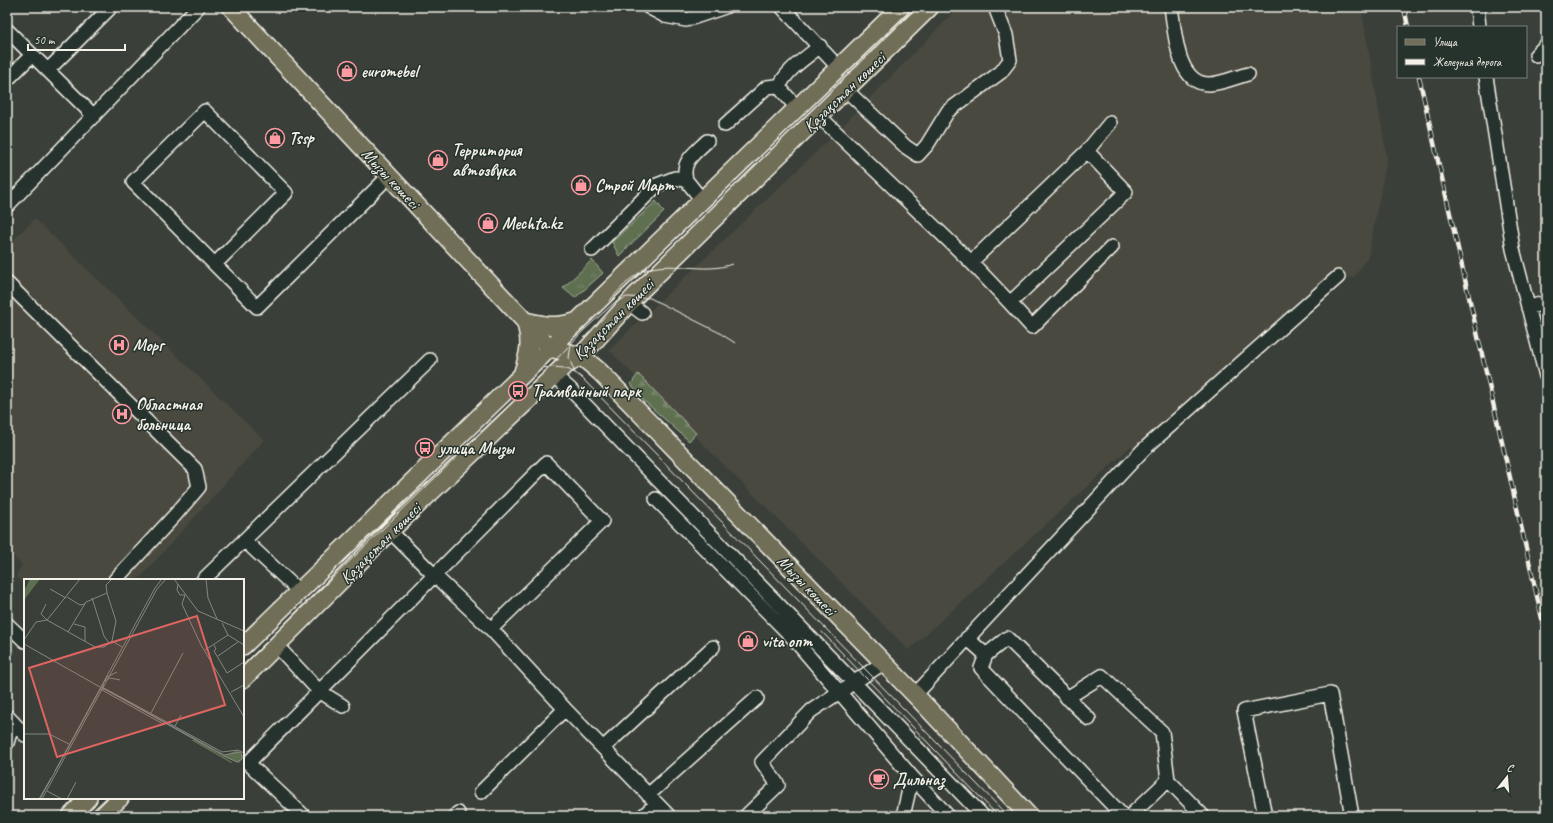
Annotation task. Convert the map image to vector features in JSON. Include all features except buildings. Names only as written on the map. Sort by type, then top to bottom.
[{"type":"main road","name":"Мызы көшесі","points":[[231,7],[550,348]]},
{"type":"main road","name":"Қазақстан көшесі","points":[[244,645],[901,7]]},
{"type":"main road","name":"Қазақстан көшесі","points":[[244,678],[390,531],[554,375],[563,367],[581,356],[635,308],[717,216],[930,7]]},
{"type":"main road","points":[[839,68],[846,90]]},
{"type":"main road","points":[[702,200],[717,216]]},
{"type":"main road","points":[[525,320],[548,327],[562,326],[578,321]]},
{"type":"main road","points":[[522,375],[529,350],[530,336],[525,320]]},
{"type":"main road","points":[[550,348],[581,356]]},
{"type":"main road","name":"Мызы көшесі","points":[[581,356],[683,448],[914,696],[1029,816]]},
{"type":"main road","points":[[377,516],[390,531]]},
{"type":"main road","points":[[71,816],[87,799]]},
{"type":"main road","points":[[101,816],[119,799]]},
{"type":"street","points":[[48,70],[110,9],[108,7]]},
{"type":"street","points":[[7,206],[198,7]]},
{"type":"street","points":[[648,7],[665,16],[686,20],[726,7]]},
{"type":"street","points":[[782,7],[839,68]]},
{"type":"street","points":[[846,90],[906,146],[918,155],[927,145],[948,111],[1001,72],[1010,60],[1006,35],[995,7]]},
{"type":"street","points":[[1171,7],[1181,60],[1185,70],[1191,78],[1200,83],[1210,84],[1248,74]]},
{"type":"street","points":[[1476,7],[1479,26]]},
{"type":"street","points":[[7,30],[94,116]]},
{"type":"street","points":[[1536,54],[1546,45]]},
{"type":"street","points":[[779,87],[783,78],[792,69],[820,46]]},
{"type":"street","points":[[7,80],[32,55]]},
{"type":"street","points":[[1486,78],[1513,249],[1546,376]]},
{"type":"street","points":[[725,125],[767,87],[779,87],[798,108]]},
{"type":"street","points":[[215,264],[286,193],[205,111],[133,182],[257,307],[389,176]]},
{"type":"street","points":[[819,116],[972,262],[1032,327],[1112,247]]},
{"type":"street","points":[[972,262],[1087,150],[1110,123]]},
{"type":"street","points":[[702,200],[686,180],[683,170],[689,159],[707,141]]},
{"type":"street","points":[[1010,303],[1126,192],[1087,150]]},
{"type":"street","points":[[592,250],[657,185],[675,178],[686,180]]},
{"type":"street","points":[[914,696],[1143,450],[1338,277]]},
{"type":"street","points":[[7,283],[195,469],[199,487],[116,579]]},
{"type":"street","points":[[1528,308],[1546,302]]},
{"type":"street","points":[[203,579],[430,360]]},
{"type":"street","points":[[554,375],[570,389],[983,816]]},
{"type":"street","points":[[304,816],[248,763],[546,463],[602,521],[491,629]]},
{"type":"street","points":[[656,499],[793,638],[912,777],[948,816]]},
{"type":"street","points":[[390,531],[491,629],[565,709],[669,816]]},
{"type":"street","points":[[244,540],[299,591]]},
{"type":"street","points":[[7,624],[24,640]]},
{"type":"street","points":[[967,638],[986,655]]},
{"type":"street","points":[[1089,720],[1007,638],[986,655],[981,668],[1123,816]]},
{"type":"street","points":[[277,646],[320,691],[343,706]]},
{"type":"street","points":[[603,748],[713,647]]},
{"type":"street","points":[[746,816],[778,785],[762,762],[811,711],[883,663]]},
{"type":"street","points":[[1067,698],[1102,676],[1162,732],[1168,780],[1203,816]]},
{"type":"street","points":[[1265,816],[1244,711],[1330,694],[1352,816]]},
{"type":"street","points":[[643,816],[652,799],[757,698]]},
{"type":"street","points":[[482,792],[565,709]]},
{"type":"street","points":[[10,719],[24,734]]},
{"type":"street","points":[[7,743],[10,719]]},
{"type":"street","points":[[902,816],[912,777]]},
{"type":"street","points":[[1130,816],[1168,780]]},
{"type":"shaded area","points":[[959,7],[1361,7],[1387,158],[1368,256],[1354,277],[1324,281],[1135,450],[1131,446],[909,650],[609,350],[832,137]]},
{"type":"shaded area","name":"Областная больница","points":[[35,219],[264,440],[139,579],[24,579],[24,585],[16,576],[22,565],[7,549],[7,246]]},
{"type":"green space","points":[[656,201],[664,212],[619,256],[612,242]]},
{"type":"green space","points":[[592,260],[603,273],[575,298],[563,288]]},
{"type":"green space","points":[[638,374],[696,433],[689,441],[643,400],[631,384]]},
{"type":"tram line","points":[[609,301],[625,284],[643,271],[664,266],[710,268],[732,264]]},
{"type":"tram line","points":[[244,664],[549,367],[583,331],[614,303],[627,297],[650,298],[718,332],[735,343]]},
{"type":"tram line","points":[[571,344],[569,358],[575,373]]},
{"type":"tram line","points":[[542,368],[564,368],[582,378],[1008,816]]},
{"type":"tram line","points":[[822,632],[998,816]]},
{"type":"tram line","points":[[90,816],[107,799]]},
{"type":"railway","points":[[1404,7],[1408,26]]},
{"type":"railway","points":[[1419,78],[1546,636]]},
{"type":"place","name":"euromebel","points":[[347,71]]},
{"type":"place","name":"Tssp","points":[[275,138]]},
{"type":"place","name":"Территория автозвука","points":[[438,160]]},
{"type":"place","name":"Строй Март","points":[[581,185]]},
{"type":"place","name":"Mechta.kz","points":[[488,223]]},
{"type":"place","name":"Морг","points":[[119,345]]},
{"type":"place","name":"Трамвайный парк","points":[[518,391]]},
{"type":"place","name":"Областная больница","points":[[122,414]]},
{"type":"place","name":"улица Мызы","points":[[425,448]]},
{"type":"place","name":"vita опт","points":[[748,641]]},
{"type":"place","name":"Дильназ","points":[[879,779]]}]
